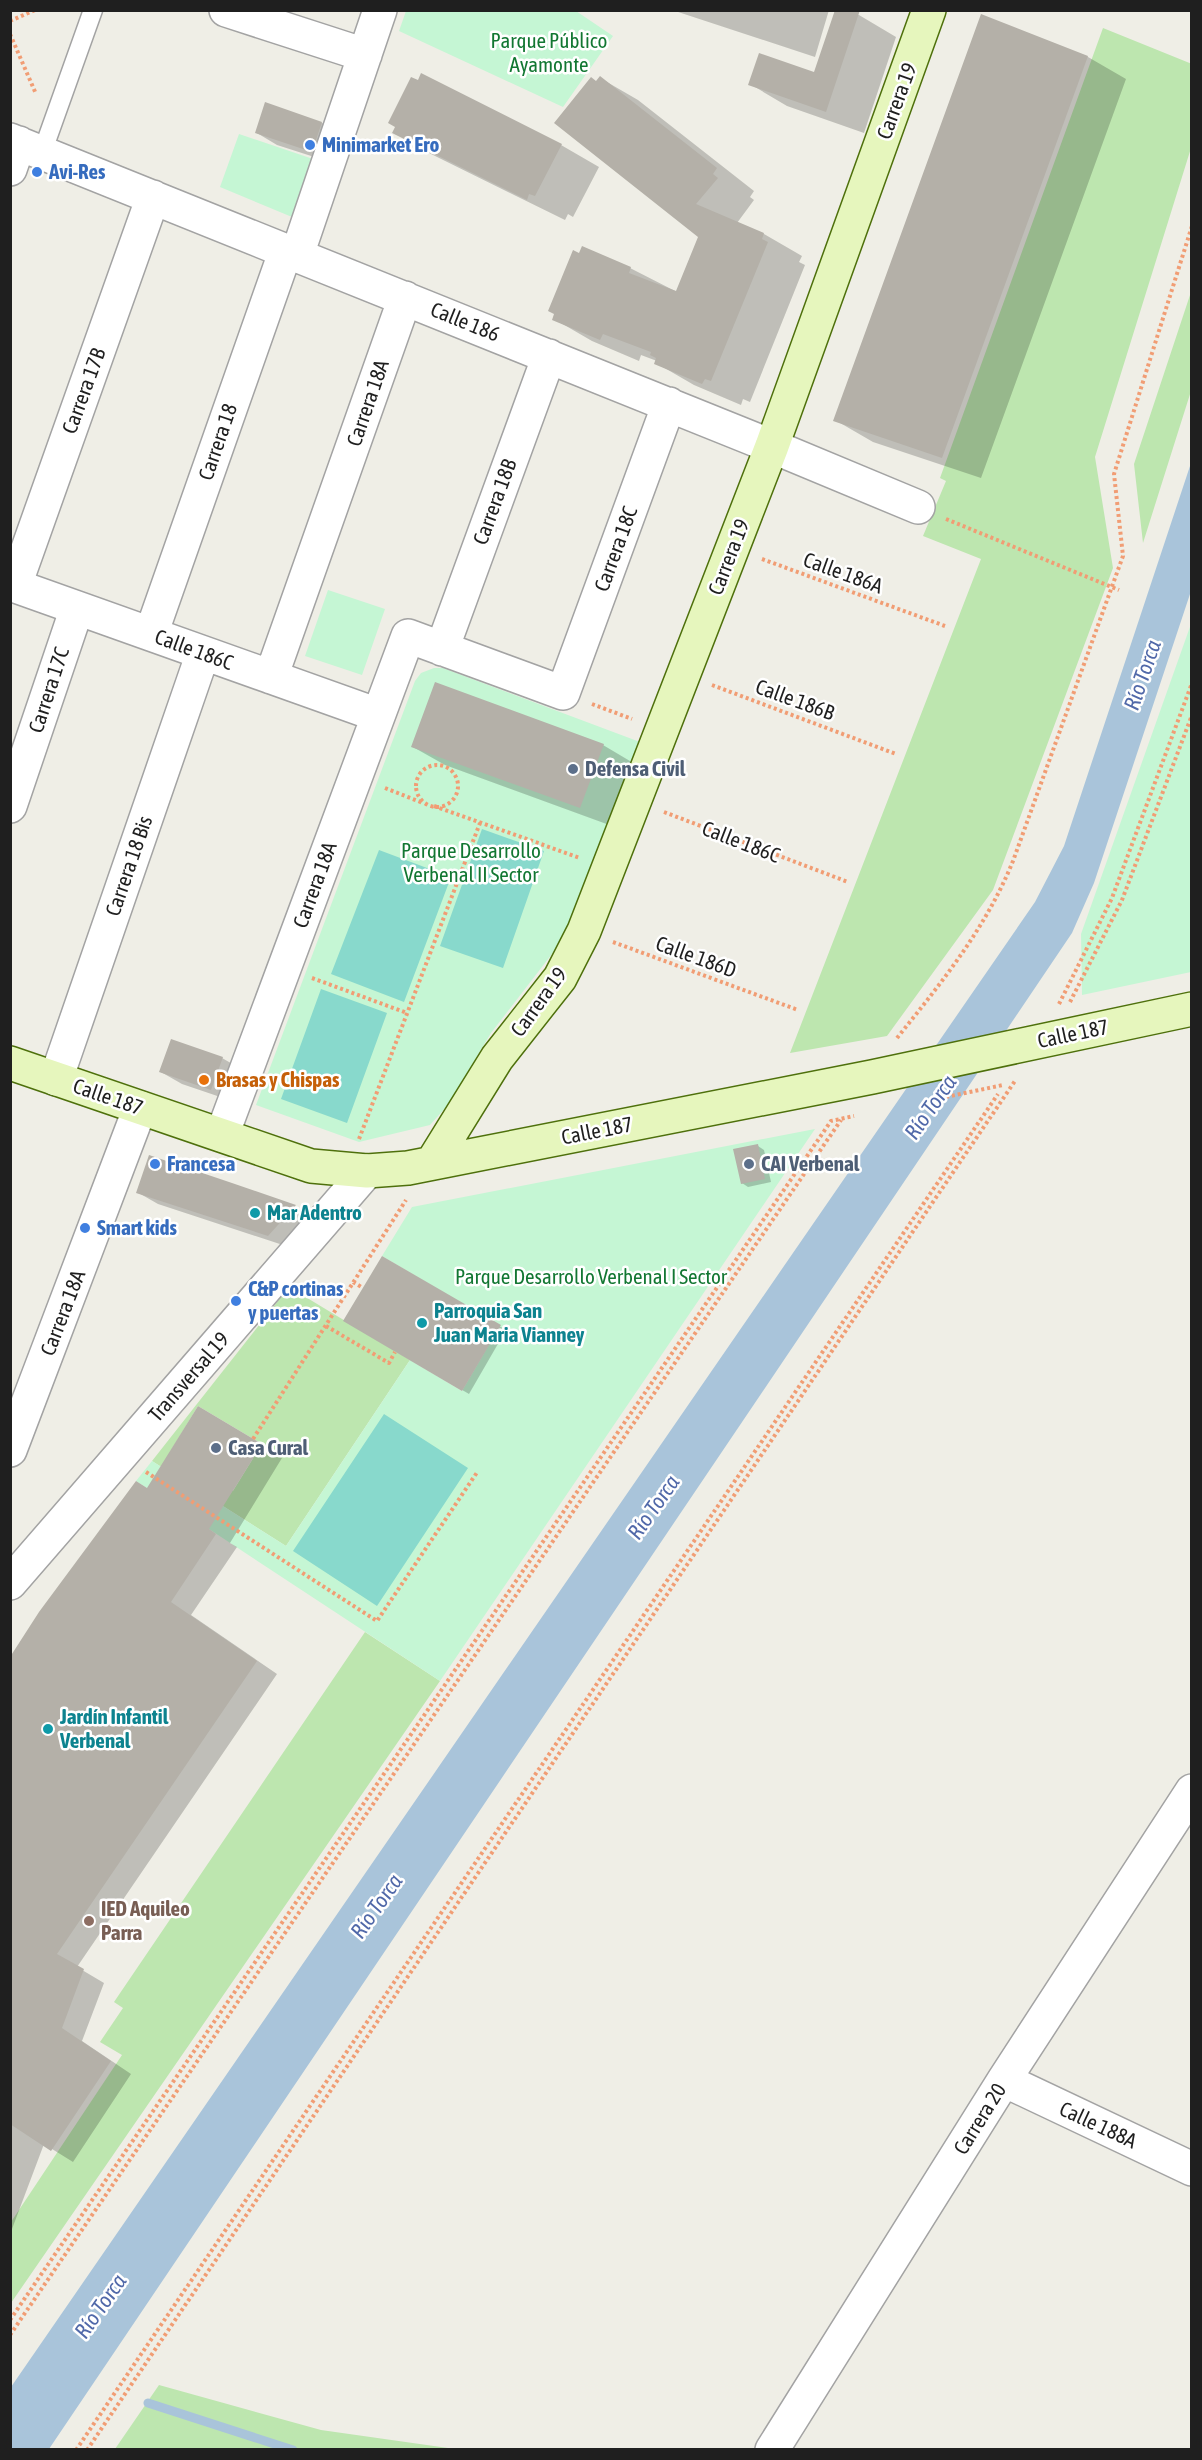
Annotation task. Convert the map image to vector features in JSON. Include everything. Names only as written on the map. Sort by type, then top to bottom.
[{"type":"street","points":[[226,10],[365,55]]},
{"type":"street","name":"Carrera 18","points":[[151,634],[381,10]]},
{"type":"street","name":"Carrera 19","points":[[432,1163],[483,1080],[560,978],[584,931],[772,446],[929,10]]},
{"type":"street","name":"Calle 186","points":[[27,147],[669,404],[918,507]]},
{"type":"street","name":"Carrera 17B","points":[[13,584],[153,197]]},
{"type":"street","name":"Carrera 18A","points":[[271,677],[405,298]]},
{"type":"street","name":"Carrera 18B","points":[[442,649],[549,356]]},
{"type":"street","name":"Carrera 18C","points":[[563,693],[669,404]]},
{"type":"street","name":"Calle 186C","points":[[13,584],[378,715]]},
{"type":"street","name":"Carrera 17C","points":[[10,806],[77,608]]},
{"type":"street","name":"Carrera 18A","points":[[222,1135],[408,636],[442,649]]},
{"type":"street","points":[[442,649],[563,693]]},
{"type":"street","name":"Carrera 18 Bis","points":[[56,1079],[203,653]]},
{"type":"street","name":"Calle 187","points":[[10,1063],[311,1166],[361,1161],[408,1168],[874,1077],[1191,1009]]},
{"type":"street","points":[[483,1080],[479,1105],[482,1124],[495,1138],[515,1147]]},
{"type":"street","name":"Carrera 18A","points":[[10,1450],[140,1108]]},
{"type":"street","name":"Transversal 19","points":[[10,1583],[361,1161]]},
{"type":"street","name":"Carrera 20","points":[[772,2450],[1004,2080],[1191,1791]]},
{"type":"street","name":"Calle 188A","points":[[1004,2080],[1191,2169]]},
{"type":"lane","points":[[27,147],[93,10]]},
{"type":"path","points":[[10,21],[35,10]]},
{"type":"path","points":[[10,34],[27,147]]},
{"type":"path","points":[[10,2320],[831,1121],[874,1077],[999,898],[1123,556],[1114,474],[1191,226]]},
{"type":"path","points":[[918,507],[1119,590]]},
{"type":"path","name":"Calle 186A","points":[[732,548],[945,626]]},
{"type":"path","name":"Calle 186B","points":[[683,674],[896,754]]},
{"type":"path","points":[[1047,1039],[1112,898],[1191,684]]},
{"type":"path","points":[[563,693],[662,730]]},
{"type":"path","points":[[87,2450],[1047,1039],[1122,900],[1191,715]]},
{"type":"path","points":[[427,804],[417,794],[419,775],[429,766],[442,765],[454,773],[458,786],[453,800],[441,806],[434,806]]},
{"type":"path","points":[[355,776],[608,868]]},
{"type":"path","name":"Calle 186C","points":[[635,800],[848,882]]},
{"type":"path","points":[[361,1161],[407,1012],[480,823]]},
{"type":"path","name":"Calle 186D","points":[[584,931],[798,1011]]},
{"type":"path","points":[[284,968],[407,1012]]},
{"type":"path","points":[[76,2450],[998,1094]]},
{"type":"path","points":[[10,2335],[842,1119],[831,1121]]},
{"type":"path","points":[[253,1439],[411,1191]]},
{"type":"path","points":[[353,1282],[363,1288]]},
{"type":"path","points":[[326,1326],[389,1363],[395,1352]]},
{"type":"path","points":[[141,1469],[377,1621],[478,1471]]},
{"type":"green space","name":"Parque Público Ayamonte","points":[[406,11],[576,11],[613,36],[563,107],[399,31]]},
{"type":"green space","points":[[1103,28],[1192,64],[1191,148],[1095,457],[1113,568],[993,890],[887,1036],[790,1053],[981,559],[923,536],[946,481],[940,478]]},
{"type":"green space","points":[[239,134],[313,159],[292,217],[220,187]]},
{"type":"green space","points":[[1191,292],[1191,391],[1143,543],[1134,464]]},
{"type":"green space","points":[[328,590],[385,609],[362,675],[305,656]]},
{"type":"green space","points":[[1191,624],[1191,972],[1082,995],[1081,934]]},
{"type":"green space","name":"Parque Desarrollo Verbenal II Sector","points":[[434,668],[443,668],[640,742],[572,928],[491,1033],[447,1106],[430,1125],[359,1142],[256,1105],[415,681],[421,673]]},
{"type":"green space","points":[[482,829],[544,851],[503,968],[440,946]]},
{"type":"green space","points":[[379,850],[451,877],[404,1002],[331,974]]},
{"type":"green space","points":[[321,989],[387,1013],[347,1123],[281,1099]]},
{"type":"green space","name":"Parque Desarrollo Verbenal I Sector","points":[[815,1129],[440,1681],[136,1481],[152,1461],[286,1546],[410,1360],[462,1391],[500,1326],[382,1256],[412,1207]]},
{"type":"green space","points":[[289,1287],[410,1360],[286,1546],[152,1461]],"holes":[[[198,1406],[262,1444],[233,1491],[170,1452]]]},
{"type":"green space","points":[[384,1414],[468,1468],[377,1606],[293,1551]]},
{"type":"green space","points":[[365,1632],[440,1681],[11,2303],[11,2222],[122,2055],[100,2042],[123,2008],[114,2002]]},
{"type":"green space","points":[[159,2385],[321,2430],[455,2449],[115,2449]]},
{"type":"water","name":"Río Torca","points":[[1191,463],[1191,591],[1094,883],[1072,933],[49,2449],[11,2450],[11,2387],[1035,902],[1064,846]]},
{"type":"building","points":[[835,10],[860,10],[826,112],[748,85],[759,53],[814,72]]},
{"type":"building","points":[[981,14],[1088,56],[942,458],[833,421]]},
{"type":"building","points":[[421,73],[562,144],[535,196],[529,194],[527,200],[392,133],[395,127],[388,123],[411,77],[418,80]]},
{"type":"building","points":[[600,76],[717,168],[713,174],[718,178],[696,204],[764,233],[762,239],[768,242],[711,381],[705,379],[702,384],[654,364],[656,358],[650,355],[651,352],[603,334],[600,340],[552,320],[554,314],[548,311],[573,250],[579,253],[582,246],[631,267],[629,273],[676,291],[698,237],[554,123],[591,77],[596,81]]},
{"type":"building","points":[[265,102],[322,122],[312,152],[255,133]]},
{"type":"building","points":[[435,682],[604,744],[580,808],[411,747]]},
{"type":"building","points":[[171,1039],[223,1057],[211,1090],[159,1072]]},
{"type":"building","name":"CAI Verbenal","points":[[758,1144],[765,1179],[741,1184],[733,1149]]},
{"type":"building","points":[[149,1155],[296,1205],[268,1236],[136,1193]]},
{"type":"building","name":"Parroquia San Juan Maria Vianney","points":[[382,1256],[501,1325],[462,1391],[343,1321]]},
{"type":"building","points":[[198,1406],[262,1444],[209,1529],[216,1534],[171,1602],[257,1661],[57,1954],[84,1969],[62,2028],[111,2061],[51,2151],[10,2124],[10,1657],[39,1612],[136,1481],[147,1488]]},
{"type":"waterway","points":[[148,2403],[293,2450]]},
{"type":"place","name":"Minimarket Ero","points":[[310,145]]},
{"type":"place","name":"Avi-Res","points":[[37,172]]},
{"type":"place","name":"Defensa Civil","points":[[573,769]]},
{"type":"place","name":"Brasas y Chispas","points":[[204,1080]]},
{"type":"place","name":"Francesa","points":[[155,1164]]},
{"type":"place","name":"CAI Verbenal","points":[[749,1164]]},
{"type":"place","name":"Mar Adentro","points":[[255,1213]]},
{"type":"place","name":"Smart kids","points":[[85,1228]]},
{"type":"place","name":"C&P cortinas y puertas","points":[[236,1301]]},
{"type":"place","name":"Parroquia San Juan Maria Vianney","points":[[422,1323]]},
{"type":"place","name":"Casa Cural","points":[[216,1448]]},
{"type":"place","name":"Jardín Infantil Verbenal","points":[[48,1729]]},
{"type":"place","name":"IED Aquileo Parra","points":[[89,1921]]}]
